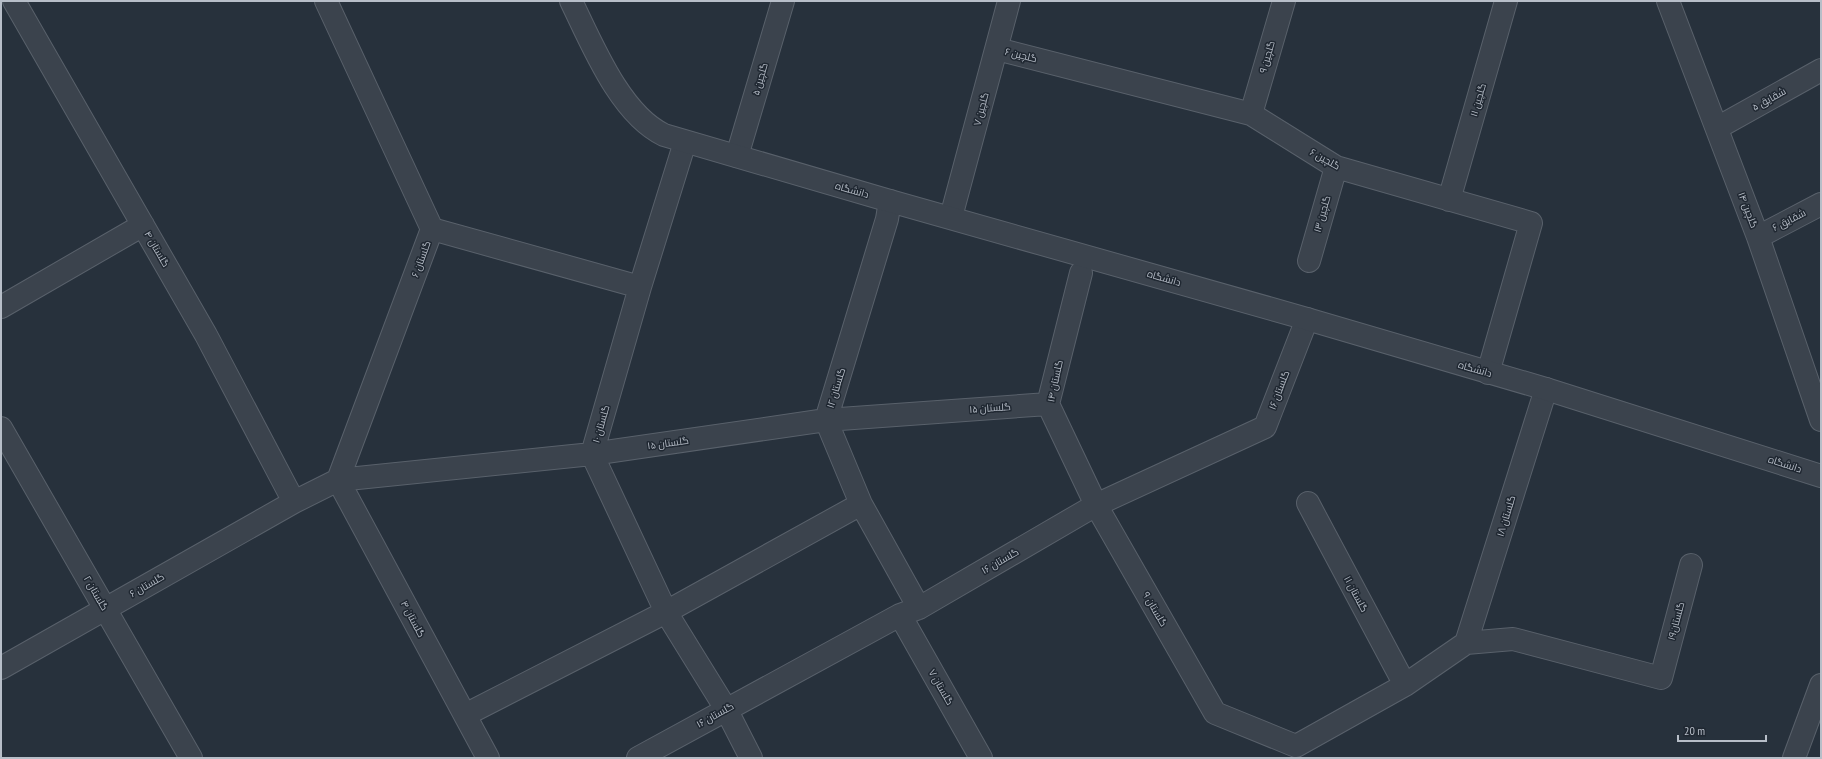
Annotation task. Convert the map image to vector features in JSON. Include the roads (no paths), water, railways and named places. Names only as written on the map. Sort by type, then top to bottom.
[{"type":"street","name":"گلستان ۶","points":[[326,1],[432,229],[338,480]]},
{"type":"street","name":"دانشگاه","points":[[571,1],[590,40],[628,104],[642,120],[652,128],[685,142],[1307,319],[1546,389],[1821,476]]},
{"type":"street","name":"گلچین ۵","points":[[737,156],[783,1]]},
{"type":"street","name":"گلچین ۷","points":[[951,217],[1009,1]]},
{"type":"street","name":"گلچین ۹","points":[[1251,114],[1284,1]]},
{"type":"street","name":"گلچین ۱۱","points":[[1449,200],[1506,1]]},
{"type":"street","name":"گلچین ۱۴","points":[[1668,1],[1758,237],[1820,416]]},
{"type":"street","name":"گلستان ۴","points":[[16,7],[206,335],[294,502]]},
{"type":"street","name":"گلچین ۶","points":[[997,49],[1251,114],[1336,167],[1531,223],[1488,373]]},
{"type":"street","name":"شقایق ۵","points":[[1717,128],[1821,70]]},
{"type":"street","name":"گلستان ۱۰","points":[[685,142],[640,287],[592,454],[666,612],[726,709],[751,758]]},
{"type":"street","name":"گلچین ۱۳","points":[[1309,261],[1336,167]]},
{"type":"street","name":"گلستان ۱۲","points":[[890,201],[887,219],[826,420],[861,504],[909,612]]},
{"type":"street","name":"شقایق ۶","points":[[1758,237],[1821,204]]},
{"type":"street","points":[[1,307],[143,225]]},
{"type":"street","points":[[432,229],[640,287]]},
{"type":"street","name":"گلستان ۱۴","points":[[1081,273],[1048,404],[1096,505]]},
{"type":"street","name":"گلستان ۱۶","points":[[638,758],[726,709],[909,612],[1096,505],[1265,427],[1307,319]]},
{"type":"street","name":"گلستان ۱۸","points":[[1466,643],[1546,389]]},
{"type":"street","name":"گلستان ۱۵","points":[[294,502],[338,480],[592,454],[826,420],[1048,404]]},
{"type":"street","name":"گلستان ۲","points":[[1,428],[192,758]]},
{"type":"street","name":"گلستان ۴","points":[[338,480],[488,758]]},
{"type":"street","name":"گلستان ۶","points":[[1,668],[294,502]]},
{"type":"street","name":"گلستان ۱۱","points":[[1308,503],[1404,685]]},
{"type":"street","points":[[465,715],[666,612],[861,504]]},
{"type":"street","name":"گلستان ۹","points":[[1096,505],[1215,713],[1296,746],[1404,685]]},
{"type":"street","name":"گلستان۱۹","points":[[1466,643],[1513,639],[1661,678],[1691,565]]},
{"type":"street","name":"گلستان ۷","points":[[909,612],[981,758]]},
{"type":"street","points":[[1404,685],[1466,643]]},
{"type":"street","points":[[1794,758],[1821,685]]}]
